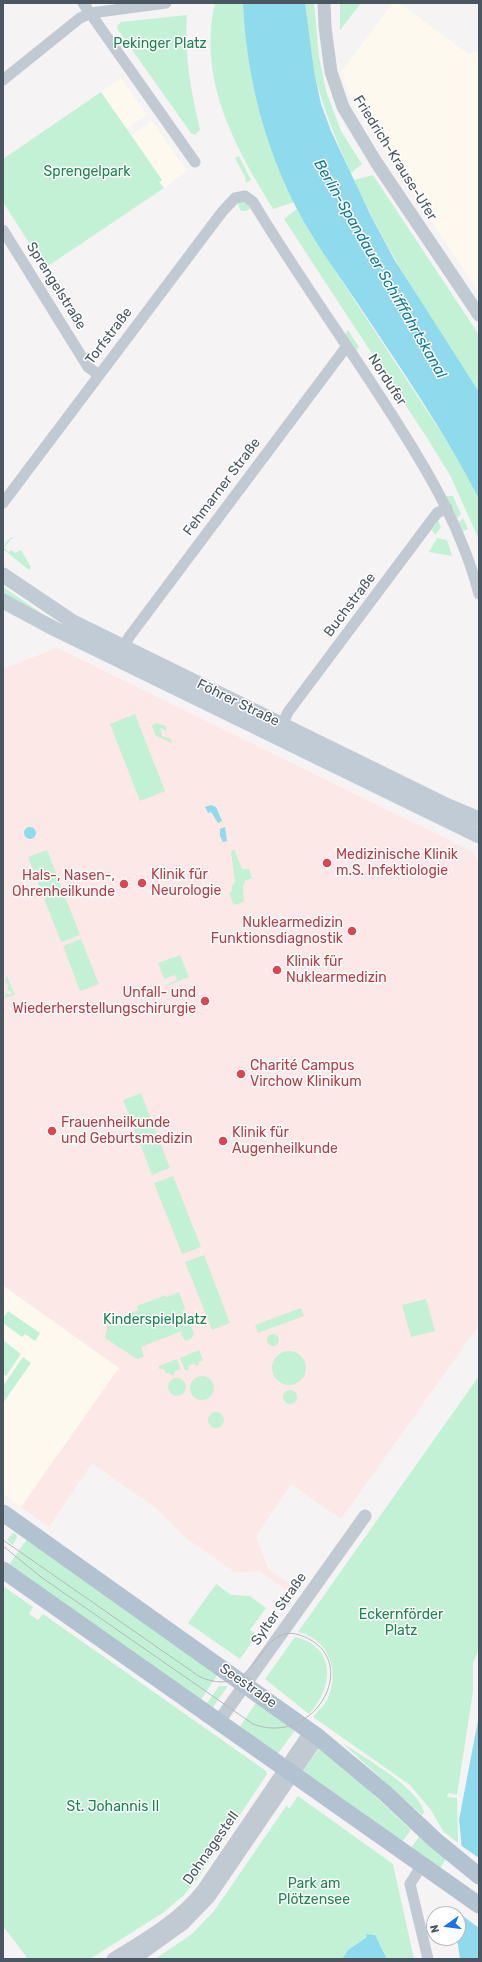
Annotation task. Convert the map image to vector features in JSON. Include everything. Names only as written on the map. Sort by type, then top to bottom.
[{"type":"main road","name":"Föhrer Straße","points":[[3,575],[73,622],[448,806],[479,819]]},
{"type":"main road","name":"Föhrer Straße","points":[[3,601],[49,626],[479,836]]},
{"type":"main road","name":"Seestraße","points":[[3,1513],[314,1734],[385,1793],[450,1852],[479,1876]]},
{"type":"main road","points":[[3,1570],[479,1905]]},
{"type":"street","points":[[83,3],[195,162]]},
{"type":"street","points":[[3,80],[80,18],[91,13],[166,3]]},
{"type":"street","name":"Friedrich-Krause-Ufer","points":[[324,3],[325,27],[331,72],[343,107],[376,162],[479,315]]},
{"type":"street","name":"Nordufer","points":[[245,196],[252,202],[409,440],[429,473],[460,537],[473,570],[479,594]]},
{"type":"street","name":"Torfstraße","points":[[3,503],[222,212],[235,198],[245,196]]},
{"type":"street","name":"Sprengelstraße","points":[[3,230],[88,366],[99,375]]},
{"type":"street","name":"Fehmarner Straße","points":[[124,647],[129,637],[347,346]]},
{"type":"street","name":"Buchstraße","points":[[282,725],[288,712],[437,513],[447,508]]},
{"type":"street","name":"Sylter Straße","points":[[219,1721],[365,1516]]},
{"type":"street","name":"Dohnagestell","points":[[134,1959],[184,1924],[209,1897],[314,1734]]},
{"type":"street","name":"Dohnagestell","points":[[113,1959],[159,1930],[190,1906],[289,1771]]},
{"type":"street","points":[[422,1864],[410,1884],[428,1959]]},
{"type":"shaded area","points":[[393,3],[399,3],[468,54],[479,51],[479,293],[357,110],[345,83],[342,71]]},
{"type":"shaded area","points":[[121,78],[147,115],[127,129],[101,92]]},
{"type":"shaded area","points":[[152,121],[187,171],[164,188],[159,181],[162,180],[132,135]]},
{"type":"shaded area","name":"Charité Campus Virchow Klinikum","points":[[57,648],[473,852],[479,863],[479,1325],[341,1519],[291,1484],[256,1536],[268,1569],[294,1588],[290,1593],[260,1571],[235,1572],[186,1538],[156,1508],[92,1463],[49,1527],[21,1507],[119,1368],[3,1285],[3,669]]},
{"type":"shaded area","points":[[3,1286],[119,1368],[21,1507],[3,1494]]},
{"type":"green space","points":[[215,3],[243,3],[248,55],[258,106],[273,155],[294,202],[273,209],[249,168],[228,124],[214,78],[211,54],[211,23]]},
{"type":"green space","points":[[305,3],[314,3],[319,57],[326,91],[341,131],[362,164],[351,173],[333,132],[313,69],[306,26]]},
{"type":"green space","points":[[340,3],[361,3],[340,30]]},
{"type":"green space","name":"Pekinger Platz","points":[[187,15],[187,59],[200,130],[195,135],[191,133],[118,30],[117,26],[121,22]]},
{"type":"green space","name":"Sprengelpark","points":[[101,92],[162,180],[159,182],[164,188],[45,268],[3,202],[3,159]]},
{"type":"green space","points":[[239,156],[251,180],[246,183],[245,177],[235,158]]},
{"type":"green space","points":[[373,175],[479,335],[479,392],[397,262],[367,208],[354,180]]},
{"type":"green space","points":[[244,201],[251,208],[246,211],[241,211],[237,203]]},
{"type":"green space","points":[[297,209],[311,234],[460,461],[479,499],[479,540],[451,477],[284,219]]},
{"type":"green space","points":[[348,330],[359,347],[356,351],[345,335]]},
{"type":"green space","points":[[446,496],[453,496],[461,514],[457,518]]},
{"type":"green space","points":[[463,518],[468,529],[463,531],[459,522]]},
{"type":"green space","points":[[438,521],[441,527],[435,535],[432,530]]},
{"type":"green space","points":[[12,537],[14,539],[11,539],[4,548],[9,552],[11,550],[15,553],[21,550],[31,567],[29,570],[3,549],[6,542]]},
{"type":"green space","points":[[437,538],[447,540],[452,556],[429,552]]},
{"type":"green space","points":[[3,587],[41,613],[129,659],[3,594]]},
{"type":"green space","points":[[135,714],[165,791],[140,801],[110,724]]},
{"type":"green space","points":[[156,723],[166,726],[167,731],[160,728],[162,736],[171,739],[172,743],[156,736],[152,726]]},
{"type":"green space","points":[[234,849],[242,869],[249,869],[252,878],[245,881],[243,887],[244,902],[234,905],[229,893],[232,891],[232,886],[235,882],[231,852]]},
{"type":"green space","points":[[47,850],[80,935],[61,942],[28,857]]},
{"type":"green space","points":[[81,939],[99,984],[80,991],[63,946]]},
{"type":"green space","points":[[180,955],[189,977],[167,986],[166,985],[177,980],[175,975],[164,979],[158,963]]},
{"type":"green space","points":[[7,976],[15,995],[4,998],[6,993],[11,995],[12,992],[7,990],[9,985],[5,982]]},
{"type":"green space","points":[[141,1093],[170,1168],[152,1175],[123,1100]]},
{"type":"green space","points":[[173,1176],[201,1247],[182,1254],[154,1183]]},
{"type":"green space","points":[[204,1255],[230,1323],[212,1330],[185,1262]]},
{"type":"green space","name":"Kinderspielplatz","points":[[179,1292],[185,1308],[180,1314],[185,1310],[194,1334],[192,1338],[186,1341],[181,1335],[182,1331],[141,1347],[144,1357],[137,1359],[105,1338],[108,1322],[138,1310],[137,1306],[166,1295],[167,1297]]},
{"type":"green space","points":[[426,1299],[435,1331],[411,1337],[402,1305]]},
{"type":"green space","points":[[301,1308],[304,1316],[258,1333],[255,1325]]},
{"type":"green space","points":[[8,1311],[40,1333],[35,1341],[25,1334],[22,1337],[3,1323],[3,1318]]},
{"type":"green space","points":[[271,1334],[275,1334],[279,1340],[275,1346],[271,1346],[267,1342],[267,1338]]},
{"type":"green space","points":[[3,1340],[21,1354],[6,1376],[3,1374]]},
{"type":"green space","points":[[199,1350],[203,1360],[199,1362],[199,1365],[189,1365],[188,1370],[185,1370],[180,1358]]},
{"type":"green space","points":[[289,1351],[301,1356],[306,1368],[301,1380],[289,1385],[277,1380],[272,1368],[277,1356]]},
{"type":"green space","points":[[23,1357],[31,1363],[3,1403],[3,1386]]},
{"type":"green space","points":[[177,1359],[181,1369],[175,1371],[173,1376],[169,1373],[166,1374],[164,1369],[159,1369],[159,1366]]},
{"type":"green space","points":[[202,1376],[211,1379],[214,1388],[211,1397],[202,1400],[193,1397],[190,1388],[193,1379]]},
{"type":"green space","name":"Eckernförder Platz","points":[[479,1376],[479,1649],[473,1663],[473,1691],[457,1795],[448,1793],[447,1797],[457,1798],[458,1843],[443,1831],[431,1810],[410,1785],[313,1717],[327,1700],[333,1679],[332,1668],[329,1658],[318,1642],[309,1636],[298,1632]]},
{"type":"green space","points":[[177,1378],[183,1381],[186,1387],[183,1393],[177,1396],[171,1393],[168,1387],[171,1381]]},
{"type":"green space","points":[[290,1390],[295,1392],[297,1397],[295,1402],[290,1404],[285,1402],[283,1397],[285,1392]]},
{"type":"green space","points":[[213,1412],[219,1412],[224,1417],[222,1426],[219,1428],[213,1428],[208,1423],[208,1417]]},
{"type":"green space","points":[[13,1533],[16,1534],[17,1537],[13,1545],[7,1540]]},
{"type":"green space","points":[[27,1540],[218,1674],[200,1701],[9,1565]]},
{"type":"green space","points":[[216,1584],[231,1595],[250,1596],[266,1608],[250,1630],[257,1635],[240,1659],[188,1623]]},
{"type":"green space","name":"St. Johannis II","points":[[3,1586],[33,1607],[29,1614],[38,1620],[43,1614],[266,1771],[267,1774],[197,1879],[184,1895],[164,1912],[90,1959],[28,1959],[3,1926]]},
{"type":"green space","name":"Eckernförder Platz","points":[[295,1637],[309,1642],[318,1649],[324,1659],[327,1669],[327,1680],[323,1692],[309,1714],[265,1679]]},
{"type":"green space","points":[[219,1686],[228,1686],[211,1710],[205,1706]]},
{"type":"green space","points":[[257,1701],[296,1729],[277,1755],[239,1728]]},
{"type":"green space","points":[[341,1742],[401,1783],[420,1802],[424,1812],[422,1815]]},
{"type":"green space","points":[[319,1748],[346,1769],[411,1830],[401,1843],[302,1772]]},
{"type":"green space","name":"Park am Plötzensee","points":[[298,1796],[393,1864],[414,1959],[387,1959],[380,1944],[367,1937],[348,1950],[342,1959],[155,1959],[192,1934],[214,1911],[287,1805],[289,1809]]},
{"type":"green space","points":[[419,1837],[446,1859],[439,1870],[410,1849]]},
{"type":"water","name":"Berlin-Spandauer Schifffahrtskanal","points":[[243,3],[305,3],[314,71],[321,104],[331,131],[371,216],[394,259],[479,392],[479,499],[451,448],[420,398],[325,256],[297,209],[285,185],[266,135],[253,83],[248,57]]},
{"type":"water","points":[[211,805],[216,807],[222,821],[218,823],[211,812],[208,813],[205,807]]},
{"type":"water","points":[[32,827],[35,828],[35,838],[28,839],[25,838],[24,831],[25,828]]},
{"type":"water","points":[[225,827],[227,841],[223,842],[220,836],[220,829]]},
{"type":"water","points":[[479,1715],[479,1959],[460,1959],[458,1946],[466,1946],[466,1906],[454,1906],[462,1878],[462,1852],[459,1820]]},
{"type":"water","points":[[366,1934],[375,1935],[387,1959],[342,1959],[348,1950],[367,1937]]},
{"type":"pier","points":[[459,1844],[479,1858],[479,1928],[466,1918],[466,1906],[451,1906],[452,1900],[459,1884]]},
{"type":"tram line","points":[[3,1540],[200,1677],[221,1682],[237,1678],[249,1669],[268,1645],[278,1636],[291,1633],[309,1639],[324,1651],[330,1667],[330,1684],[323,1700],[311,1714],[294,1724],[275,1728],[253,1724],[41,1577],[3,1546]]},
{"type":"place","name":"Medizinische Klinik m.S. Infektiologie","points":[[327,863]]},
{"type":"place","name":"Klinik für Neurologie","points":[[142,883]]},
{"type":"place","name":"Hals-, Nasen-, Ohrenheilkunde","points":[[124,884]]},
{"type":"place","name":"Nuklearmedizin Funktionsdiagnostik","points":[[352,931]]},
{"type":"place","name":"Klinik für Nuklearmedizin","points":[[277,970]]},
{"type":"place","name":"Unfall- und Wiederherstellungschirurgie","points":[[205,1001]]},
{"type":"place","name":"Charité Campus Virchow Klinikum","points":[[241,1074]]},
{"type":"place","name":"Frauenheilkunde und Geburtsmedizin","points":[[52,1131]]},
{"type":"place","name":"Klinik für Augenheilkunde","points":[[223,1141]]}]
